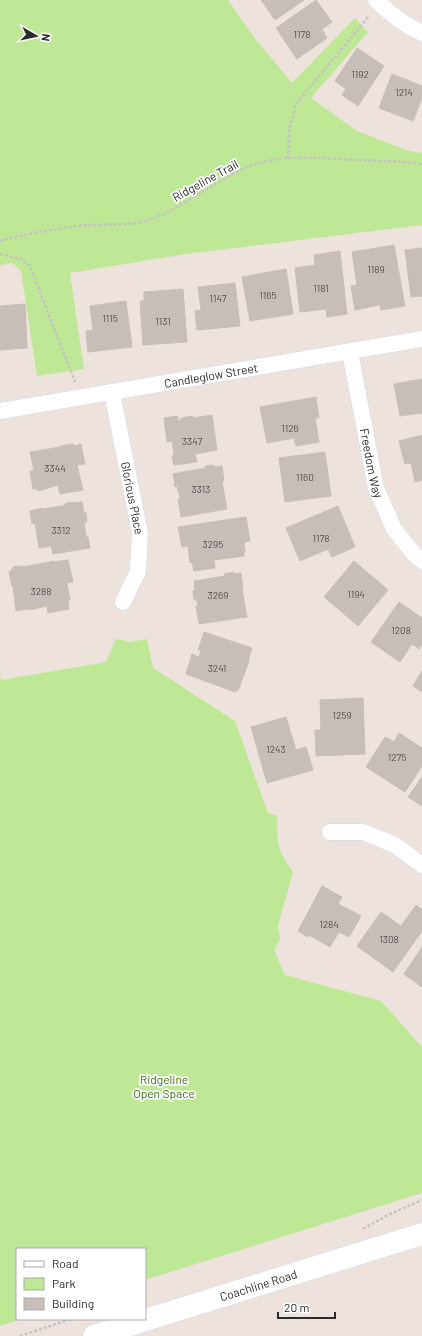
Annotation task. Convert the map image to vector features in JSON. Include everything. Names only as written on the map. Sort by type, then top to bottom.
[{"type":"main road","name":"Coachline Road","points":[[146,1320],[422,1234]]},
{"type":"main road","name":"Coachline Road","points":[[94,1336],[145,1320]]},
{"type":"street","points":[[377,1],[389,12],[415,30],[422,33]]},
{"type":"street","name":"Candleglow Street","points":[[0,411],[422,340]]},
{"type":"street","name":"Freedom Way","points":[[350,352],[376,488],[394,529],[414,554],[422,561]]},
{"type":"street","name":"Glorious Place","points":[[112,393],[140,533],[138,571],[123,602]]},
{"type":"street","points":[[330,832],[363,832],[395,845],[422,865]]},
{"type":"path","points":[[288,158],[287,146],[289,130],[292,114],[296,104],[364,23],[377,1]]},
{"type":"path","name":"Ridgeline Trail","points":[[0,241],[54,229],[89,225],[133,223],[149,220],[246,167],[262,162],[288,158],[317,158],[422,164]]},
{"type":"path","points":[[0,254],[21,259],[30,266],[81,397]]},
{"type":"path","points":[[359,1231],[388,1215],[422,1200]]},
{"type":"path","points":[[20,1336],[68,1320]]},
{"type":"green space","points":[[0,0],[228,0],[253,36],[292,83],[355,18],[368,32],[311,98],[357,131],[409,151],[422,153],[422,225],[186,254],[70,273],[84,369],[37,376],[21,271],[13,263],[0,265]]},
{"type":"green space","name":"Ridgeline Open Space","points":[[116,639],[130,642],[147,639],[153,668],[235,721],[268,813],[277,816],[279,846],[284,858],[293,872],[278,926],[280,940],[274,950],[285,975],[381,1001],[422,1047],[422,1193],[146,1280],[146,1248],[16,1248],[16,1320],[18,1320],[0,1326],[0,671],[1,680],[106,662]]},
{"type":"building","points":[[261,0],[304,0],[275,20]]},
{"type":"building","points":[[316,0],[332,22],[322,29],[327,38],[297,59],[276,28]]},
{"type":"building","points":[[357,48],[384,66],[358,106],[342,95],[346,89],[335,81]]},
{"type":"building","points":[[392,74],[422,86],[422,98],[413,121],[379,108]]},
{"type":"building","points":[[394,245],[405,306],[381,310],[380,305],[355,310],[351,286],[357,285],[352,252]]},
{"type":"building","points":[[422,248],[422,296],[411,297],[405,250]]},
{"type":"building","points":[[340,251],[347,314],[327,317],[326,309],[300,312],[295,268],[315,265],[314,255]]},
{"type":"building","points":[[286,269],[293,314],[250,321],[242,277]]},
{"type":"building","points":[[235,283],[240,326],[197,330],[195,311],[201,310],[198,287]]},
{"type":"building","points":[[183,289],[187,342],[143,345],[140,301],[144,301],[144,292]]},
{"type":"building","points":[[126,301],[132,347],[88,352],[86,331],[93,330],[90,306]]},
{"type":"building","points":[[25,304],[27,348],[0,350],[0,306]]},
{"type":"building","points":[[422,379],[422,413],[400,416],[394,384]]},
{"type":"building","points":[[316,397],[319,418],[315,418],[319,442],[296,446],[294,438],[267,443],[260,407]]},
{"type":"building","points":[[212,415],[217,450],[195,454],[197,462],[174,465],[172,456],[174,455],[172,441],[167,442],[164,418],[178,416],[178,421],[181,420],[181,418]]},
{"type":"building","points":[[422,435],[422,480],[415,482],[411,463],[405,464],[399,441]]},
{"type":"building","points":[[73,444],[75,446],[81,444],[85,464],[77,465],[83,490],[60,494],[58,485],[38,491],[38,489],[33,489],[30,471],[34,471],[30,452]]},
{"type":"building","points":[[325,452],[331,496],[285,502],[279,458]]},
{"type":"building","points":[[214,465],[215,467],[222,466],[224,481],[222,482],[227,509],[181,517],[178,499],[180,499],[179,491],[178,492],[177,486],[175,487],[173,474]]},
{"type":"building","points":[[82,502],[84,513],[86,512],[87,522],[84,522],[86,537],[88,537],[90,548],[53,554],[51,546],[39,548],[35,523],[32,524],[30,511],[63,506],[66,503]]},
{"type":"building","points":[[338,506],[355,547],[332,557],[328,549],[300,561],[286,528]]},
{"type":"building","points":[[246,517],[250,541],[244,542],[244,556],[214,560],[215,568],[194,571],[192,562],[190,563],[188,546],[182,547],[178,527]]},
{"type":"building","points":[[68,560],[73,582],[67,583],[70,600],[68,601],[69,609],[48,613],[47,606],[16,611],[13,586],[9,572],[13,569],[13,567],[23,567]]},
{"type":"building","points":[[354,561],[388,590],[358,626],[324,597]]},
{"type":"building","points":[[234,572],[234,574],[241,573],[242,590],[247,617],[199,624],[196,606],[198,606],[197,600],[194,600],[194,581],[225,576],[224,574]]},
{"type":"building","points":[[399,602],[422,618],[422,645],[419,649],[412,644],[400,662],[371,642]]},
{"type":"building","points":[[204,632],[252,648],[238,691],[236,690],[235,692],[186,674],[192,654],[199,657],[201,650],[198,650]]},
{"type":"building","points":[[422,671],[422,692],[413,686]]},
{"type":"building","points":[[363,698],[365,754],[316,756],[315,730],[321,730],[320,700]]},
{"type":"building","points":[[286,717],[296,750],[306,747],[313,770],[267,783],[251,727]]},
{"type":"building","points":[[399,733],[422,748],[422,766],[405,792],[366,767],[385,737],[394,742]]},
{"type":"building","points":[[422,777],[422,806],[408,797]]},
{"type":"building","points":[[322,886],[342,897],[338,904],[361,916],[349,937],[339,932],[330,947],[309,935],[308,937],[298,931]]},
{"type":"building","points":[[416,905],[422,910],[422,931],[393,972],[357,946],[381,912],[401,926]]},
{"type":"building","points":[[422,947],[422,987],[404,974]]}]
